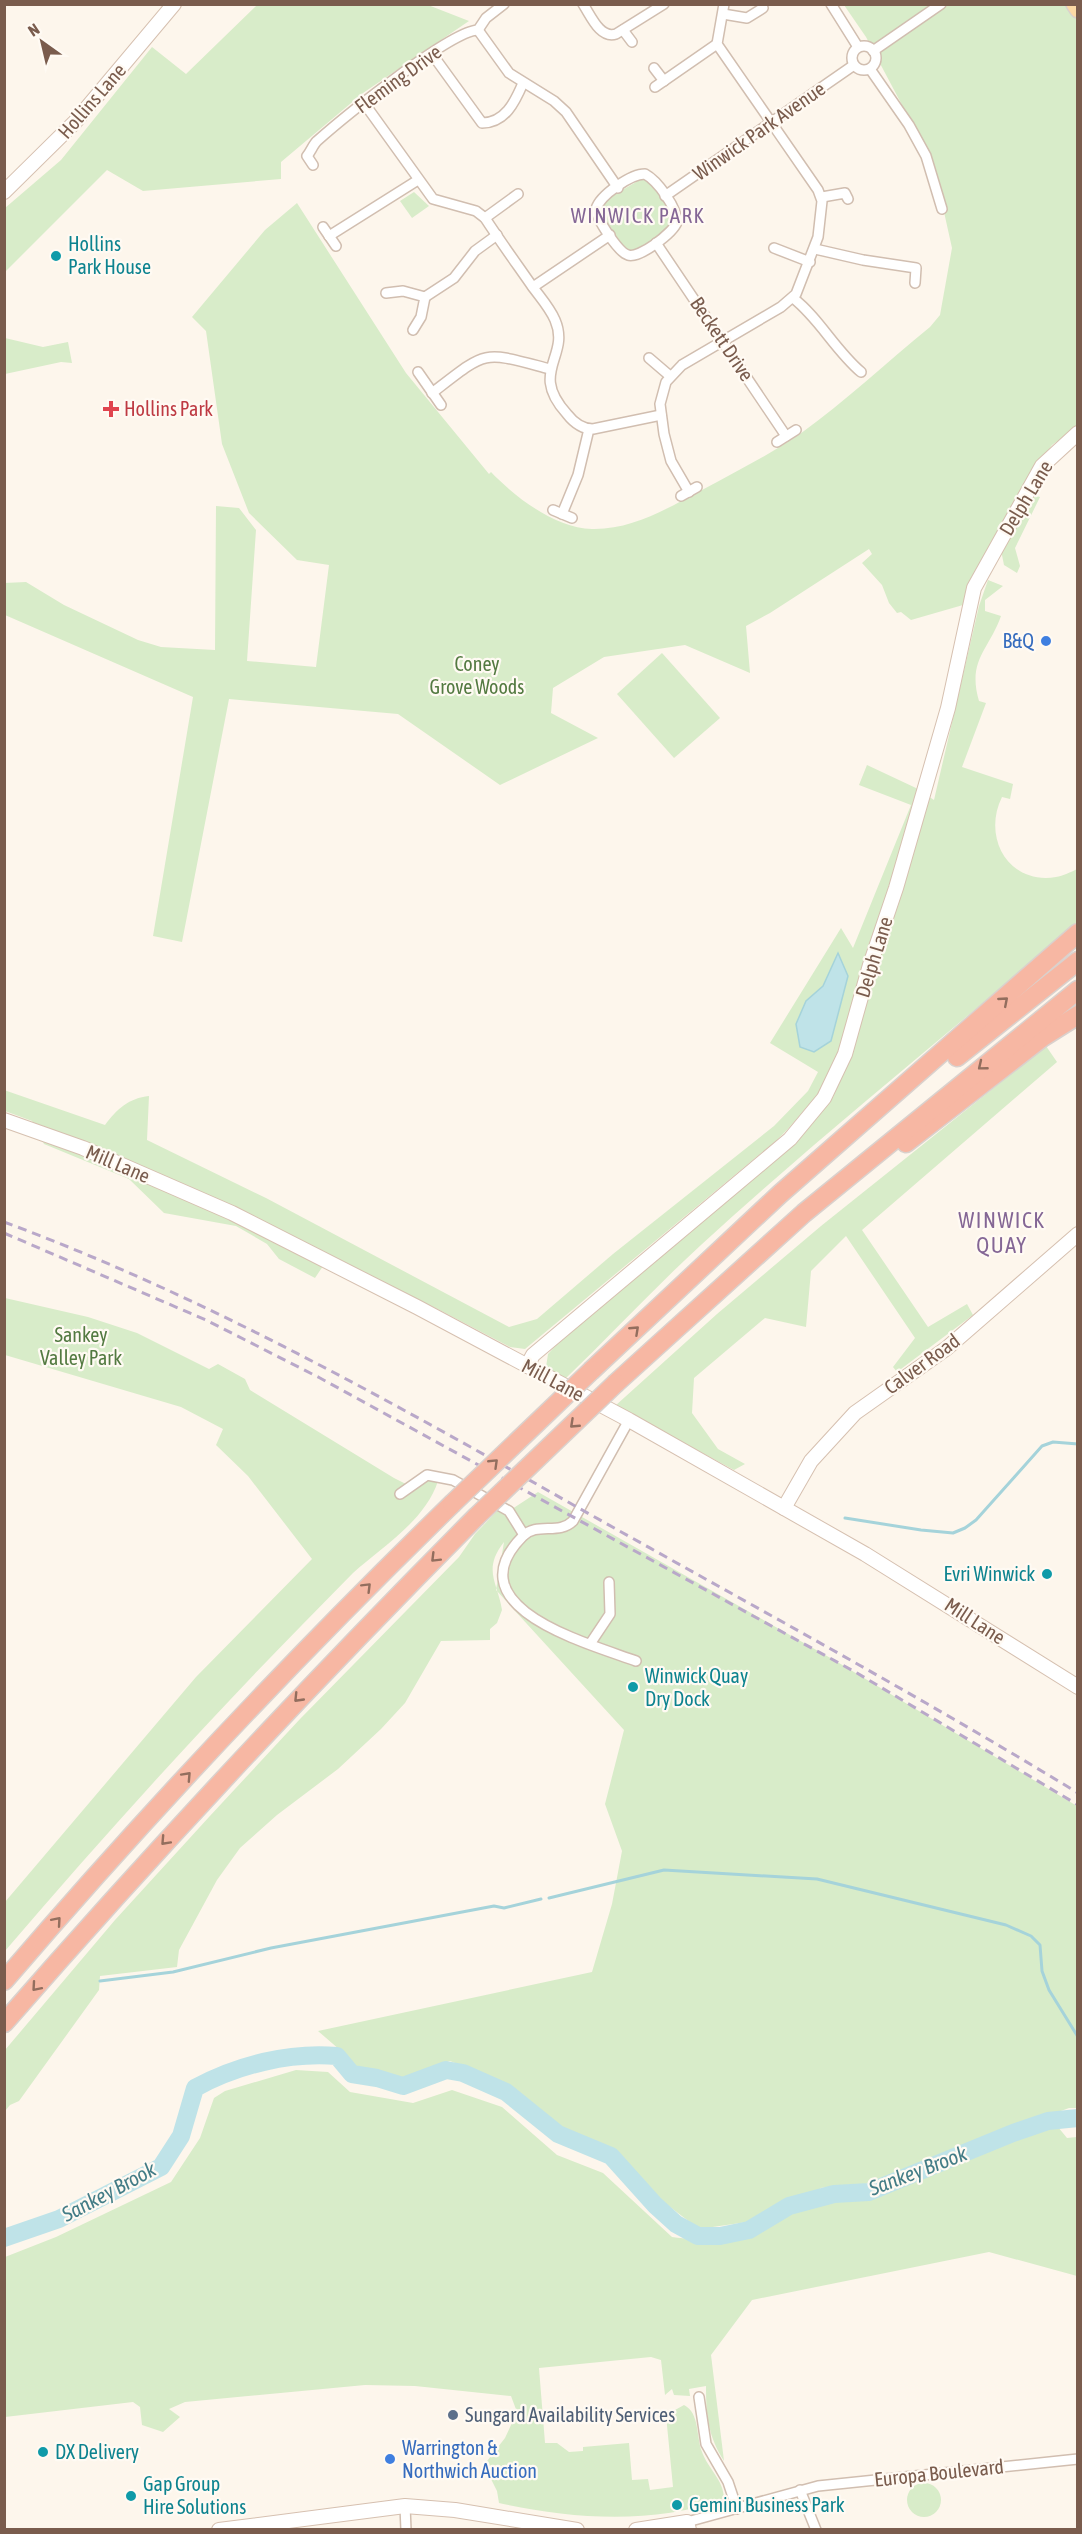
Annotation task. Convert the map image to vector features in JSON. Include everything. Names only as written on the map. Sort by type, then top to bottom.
[{"type":"highway","points":[[4,1981],[213,1748],[364,1590],[452,1504],[780,1194],[1077,933]]},
{"type":"highway","points":[[678,1291],[841,1152],[1077,961]]},
{"type":"highway","points":[[4,2023],[138,1870],[276,1720],[476,1517],[616,1383],[853,1171],[1077,990]]},
{"type":"highway","points":[[700,1308],[904,1145],[1043,1037],[1077,1015]]},
{"type":"main road","points":[[1074,4],[1077,10]]},
{"type":"street","name":"Hollins Lane","points":[[4,192],[75,122],[174,4]]},
{"type":"street","name":"Fleming Drive","points":[[313,165],[307,156],[315,143],[364,103],[432,54],[462,34],[478,30],[486,18],[504,4]]},
{"type":"street","points":[[583,4],[606,35],[612,36],[664,4]]},
{"type":"street","points":[[831,4],[858,47]]},
{"type":"street","points":[[873,51],[941,4]]},
{"type":"street","points":[[654,68],[660,84],[717,44],[724,10],[747,18],[763,8]]},
{"type":"street","points":[[478,30],[504,67],[566,112],[618,188]]},
{"type":"street","points":[[623,30],[632,42]]},
{"type":"street","points":[[689,492],[671,461],[661,415],[661,396],[670,376],[691,359],[724,342],[793,298],[815,249],[822,197],[717,44]]},
{"type":"street","points":[[865,46],[873,51],[876,58],[870,69],[860,69],[854,65],[852,55],[858,47],[865,46]]},
{"type":"street","points":[[432,54],[482,123],[493,122],[508,111],[523,83]]},
{"type":"street","name":"Winwick Park Avenue","points":[[665,196],[854,65]]},
{"type":"street","points":[[870,69],[909,125],[926,156],[942,209]]},
{"type":"street","points":[[364,103],[436,202],[476,211],[485,218],[553,315],[558,328],[550,369],[549,388],[556,402],[574,422],[589,429],[661,415]]},
{"type":"street","points":[[645,174],[652,178],[675,212],[677,222],[673,231],[639,254],[630,256],[622,251],[598,217],[596,208],[600,200],[618,188],[636,175],[645,174]]},
{"type":"street","points":[[329,236],[418,180]]},
{"type":"street","points":[[822,197],[846,193]]},
{"type":"street","points":[[485,218],[518,194]]},
{"type":"street","points":[[323,227],[336,246]]},
{"type":"street","points":[[413,330],[421,317],[425,297],[454,278],[475,251],[497,235]]},
{"type":"street","points":[[533,287],[610,235]]},
{"type":"street","name":"Beckett Drive","points":[[656,243],[786,436]]},
{"type":"street","points":[[773,248],[810,262]]},
{"type":"street","points":[[815,249],[839,256],[926,268]]},
{"type":"street","points":[[915,283],[916,268]]},
{"type":"street","points":[[386,293],[403,291],[425,297]]},
{"type":"street","points":[[793,298],[808,310],[847,360],[861,371]]},
{"type":"street","points":[[432,393],[471,363],[487,356],[499,356],[550,369]]},
{"type":"street","points":[[648,358],[670,376]]},
{"type":"street","points":[[418,372],[441,405]]},
{"type":"street","points":[[572,518],[558,512],[578,475],[589,429]]},
{"type":"street","points":[[777,442],[796,430]]},
{"type":"street","name":"Delph Lane","points":[[527,1366],[533,1355],[624,1276],[790,1138],[814,1113],[828,1091],[848,1043],[948,708],[974,588],[1042,466],[1077,433]]},
{"type":"street","name":"Delph Lane","points":[[1063,445],[1077,442]]},
{"type":"street","name":"Mill Lane","points":[[4,1120],[83,1148],[232,1213],[527,1366],[628,1420],[920,1586],[1077,1687]]},
{"type":"street","name":"Calver Road","points":[[784,1508],[811,1461],[855,1413],[947,1348],[1077,1234]]},
{"type":"street","points":[[628,1420],[573,1521],[568,1526],[533,1529],[524,1534],[504,1564],[501,1574],[507,1595],[519,1607],[542,1622],[590,1644],[636,1661]]},
{"type":"street","points":[[400,1494],[428,1474],[453,1480],[509,1511],[524,1534]]},
{"type":"street","points":[[590,1644],[610,1614],[609,1582]]},
{"type":"street","points":[[699,2397],[706,2444],[728,2482],[737,2509]]},
{"type":"street","name":"Europa Boulevard","points":[[636,2529],[688,2526],[800,2490],[839,2483],[1077,2459]]},
{"type":"street","points":[[800,2490],[816,2529]]},
{"type":"street","points":[[219,2529],[405,2506],[446,2508],[577,2529]]},
{"type":"street","points":[[405,2506],[406,2529]]},
{"type":"green space","points":[[257,5],[428,5],[469,21],[363,93],[281,162],[281,179],[143,191],[107,170],[5,272],[5,208],[61,160],[152,47],[186,74]]},
{"type":"green space","name":"Coney Grove Woods","points":[[844,5],[1067,5],[1077,20],[1077,427],[1052,445],[1034,470],[984,560],[963,605],[911,620],[901,612],[897,613],[889,603],[882,585],[862,563],[872,554],[869,549],[746,626],[750,673],[685,645],[604,657],[553,688],[551,713],[598,738],[500,785],[398,714],[229,699],[182,942],[153,936],[193,697],[5,615],[4,583],[26,582],[64,605],[138,640],[161,647],[215,650],[216,506],[239,508],[256,530],[247,661],[316,667],[329,565],[297,560],[249,513],[222,444],[206,331],[192,317],[265,230],[297,203],[406,373],[489,474],[491,472],[537,510],[578,527],[592,529],[621,526],[663,511],[800,434],[930,327],[940,315],[952,248],[938,185],[929,156],[866,37]]},
{"type":"green space","points":[[643,178],[653,185],[662,197],[670,210],[673,222],[655,240],[631,252],[624,248],[600,211],[607,199]]},
{"type":"green space","points":[[414,192],[429,206],[412,218],[400,201]]},
{"type":"green space","points":[[5,338],[43,347],[68,342],[72,363],[61,362],[5,374]]},
{"type":"green space","points":[[1032,495],[1040,497],[1015,548],[1020,566],[1017,573],[1004,565],[1001,550]]},
{"type":"green space","points":[[988,580],[1003,586],[985,600],[985,611],[1001,616],[978,665],[976,687],[979,701],[986,703],[962,767],[1013,784],[1010,799],[1002,797],[995,828],[1004,855],[1013,866],[1039,878],[1059,876],[1077,869],[1077,923],[747,1203],[684,1261],[565,1379],[546,1367],[548,1354],[572,1328],[808,1127],[833,1097],[849,1061],[777,1140],[525,1349],[510,1347],[430,1305],[399,1303],[325,1263],[315,1278],[279,1259],[267,1244],[236,1226],[164,1213],[129,1179],[44,1144],[32,1121],[5,1111],[4,1090],[105,1125],[124,1105],[135,1099],[149,1096],[147,1140],[266,1198],[509,1327],[537,1319],[613,1254],[774,1126],[808,1091],[818,1072],[770,1043],[841,928],[853,948],[911,805],[859,785],[867,765],[916,788],[934,800],[979,606]]},
{"type":"green space","points":[[662,653],[720,718],[674,758],[617,694]]},
{"type":"green space","points":[[1046,1046],[1057,1062],[862,1230],[928,1327],[967,1304],[973,1315],[897,1372],[893,1367],[915,1338],[846,1236],[811,1271],[806,1327],[765,1318],[694,1378],[692,1413],[718,1449],[745,1464],[734,1470],[615,1406],[717,1314],[821,1226]]},
{"type":"green space","name":"Sankey Valley Park","points":[[5,1298],[88,1317],[137,1333],[209,1369],[218,1364],[245,1379],[250,1390],[394,1478],[408,1485],[419,1475],[438,1481],[432,1495],[413,1521],[353,1573],[188,1745],[5,1951],[5,1902],[196,1677],[312,1559],[248,1476],[216,1445],[223,1429],[181,1407],[5,1355]]},
{"type":"green space","points":[[538,1492],[834,1660],[1077,1806],[1077,2108],[1069,2108],[962,2148],[1058,2127],[1067,2138],[1077,2137],[1077,2276],[989,2252],[752,2300],[711,2355],[724,2461],[714,2443],[709,2425],[706,2386],[689,2389],[690,2396],[674,2395],[672,2389],[665,2395],[661,2360],[651,2357],[539,2368],[545,2443],[557,2443],[569,2452],[583,2451],[583,2447],[629,2443],[632,2480],[648,2479],[650,2490],[673,2487],[666,2415],[684,2405],[689,2409],[695,2419],[702,2452],[719,2480],[724,2499],[669,2513],[641,2516],[583,2516],[499,2503],[497,2491],[484,2465],[505,2438],[517,2412],[511,2396],[415,2386],[365,2385],[185,2402],[169,2409],[180,2417],[163,2432],[142,2425],[140,2407],[133,2402],[5,2417],[5,2257],[56,2237],[171,2182],[200,2138],[214,2098],[225,2091],[296,2070],[328,2072],[350,2092],[413,2103],[452,2090],[502,2107],[557,2155],[603,2173],[672,2237],[704,2238],[734,2233],[794,2211],[796,2195],[747,2222],[699,2229],[653,2194],[615,2151],[558,2127],[509,2085],[450,2061],[403,2078],[354,2066],[318,2031],[592,1972],[612,1904],[622,1851],[605,1804],[624,1730],[497,1592],[502,1610],[497,1623],[490,1629],[490,1640],[441,1641],[405,1703],[381,1729],[338,1769],[277,1815],[240,1848],[217,1880],[179,1950],[177,1967],[100,1976],[99,1990],[19,2101],[10,2105],[5,2111],[5,2050],[115,1920],[300,1719],[459,1557],[475,1534],[498,1510],[509,1511]],"holes":[[[504,1542],[496,1588],[493,1576],[494,1561]],[[898,2172],[868,2187],[841,2189],[840,2199],[829,2200],[820,2188],[865,2184]]]},
{"type":"green space","points":[[924,2483],[936,2488],[941,2500],[936,2512],[924,2517],[912,2512],[907,2500],[912,2488]]},
{"type":"water","points":[[838,953],[848,976],[831,1041],[814,1052],[800,1047],[796,1024],[806,1001],[823,986]]},
{"type":"waterway","points":[[845,1518],[953,1533],[976,1520],[1042,1446],[1053,1442],[1078,1444]]},
{"type":"waterway","points":[[549,1898],[664,1870],[817,1879],[1006,1925],[1031,1936],[1040,1945],[1042,1971],[1049,1990],[1078,2037]]},
{"type":"waterway","points":[[100,1981],[173,1972],[271,1948],[494,1906],[504,1908],[541,1899]]},
{"type":"waterway","name":"Sankey Brook","points":[[4,2238],[59,2219],[161,2167],[181,2136],[195,2088],[228,2073],[282,2058],[337,2056],[352,2074],[377,2078],[403,2086],[446,2070],[463,2073],[506,2092],[558,2134],[611,2156],[655,2205],[676,2224],[698,2236],[720,2236],[749,2230],[789,2206],[834,2194],[869,2192],[1013,2133],[1048,2121],[1078,2118]]},
{"type":"railway","points":[[4,1222],[154,1284],[227,1318],[372,1393],[894,1685],[1078,1793]]},
{"type":"railway","points":[[4,1233],[206,1320],[320,1378],[857,1673],[1078,1805]]},
{"type":"place","name":"Hollins Park House","points":[[56,256]]},
{"type":"place","name":"Hollins Park","points":[[111,409]]},
{"type":"place","name":"B&Q","points":[[1046,641]]},
{"type":"place","name":"Evri Winwick","points":[[1047,1574]]},
{"type":"place","name":"Winwick Quay Dry Dock","points":[[633,1687]]},
{"type":"place","name":"Sungard Availability Services","points":[[453,2415]]},
{"type":"place","name":"DX Delivery","points":[[43,2452]]},
{"type":"place","name":"Warrington & Northwich Auction","points":[[390,2459]]},
{"type":"place","name":"Gap Group Hire Solutions","points":[[131,2496]]},
{"type":"place","name":"Gemini Business Park","points":[[677,2505]]},
{"type":"district","name":"WINWICK PARK","points":[[638,216]]},
{"type":"district","name":"WINWICK QUAY","points":[[1002,1232]]}]
